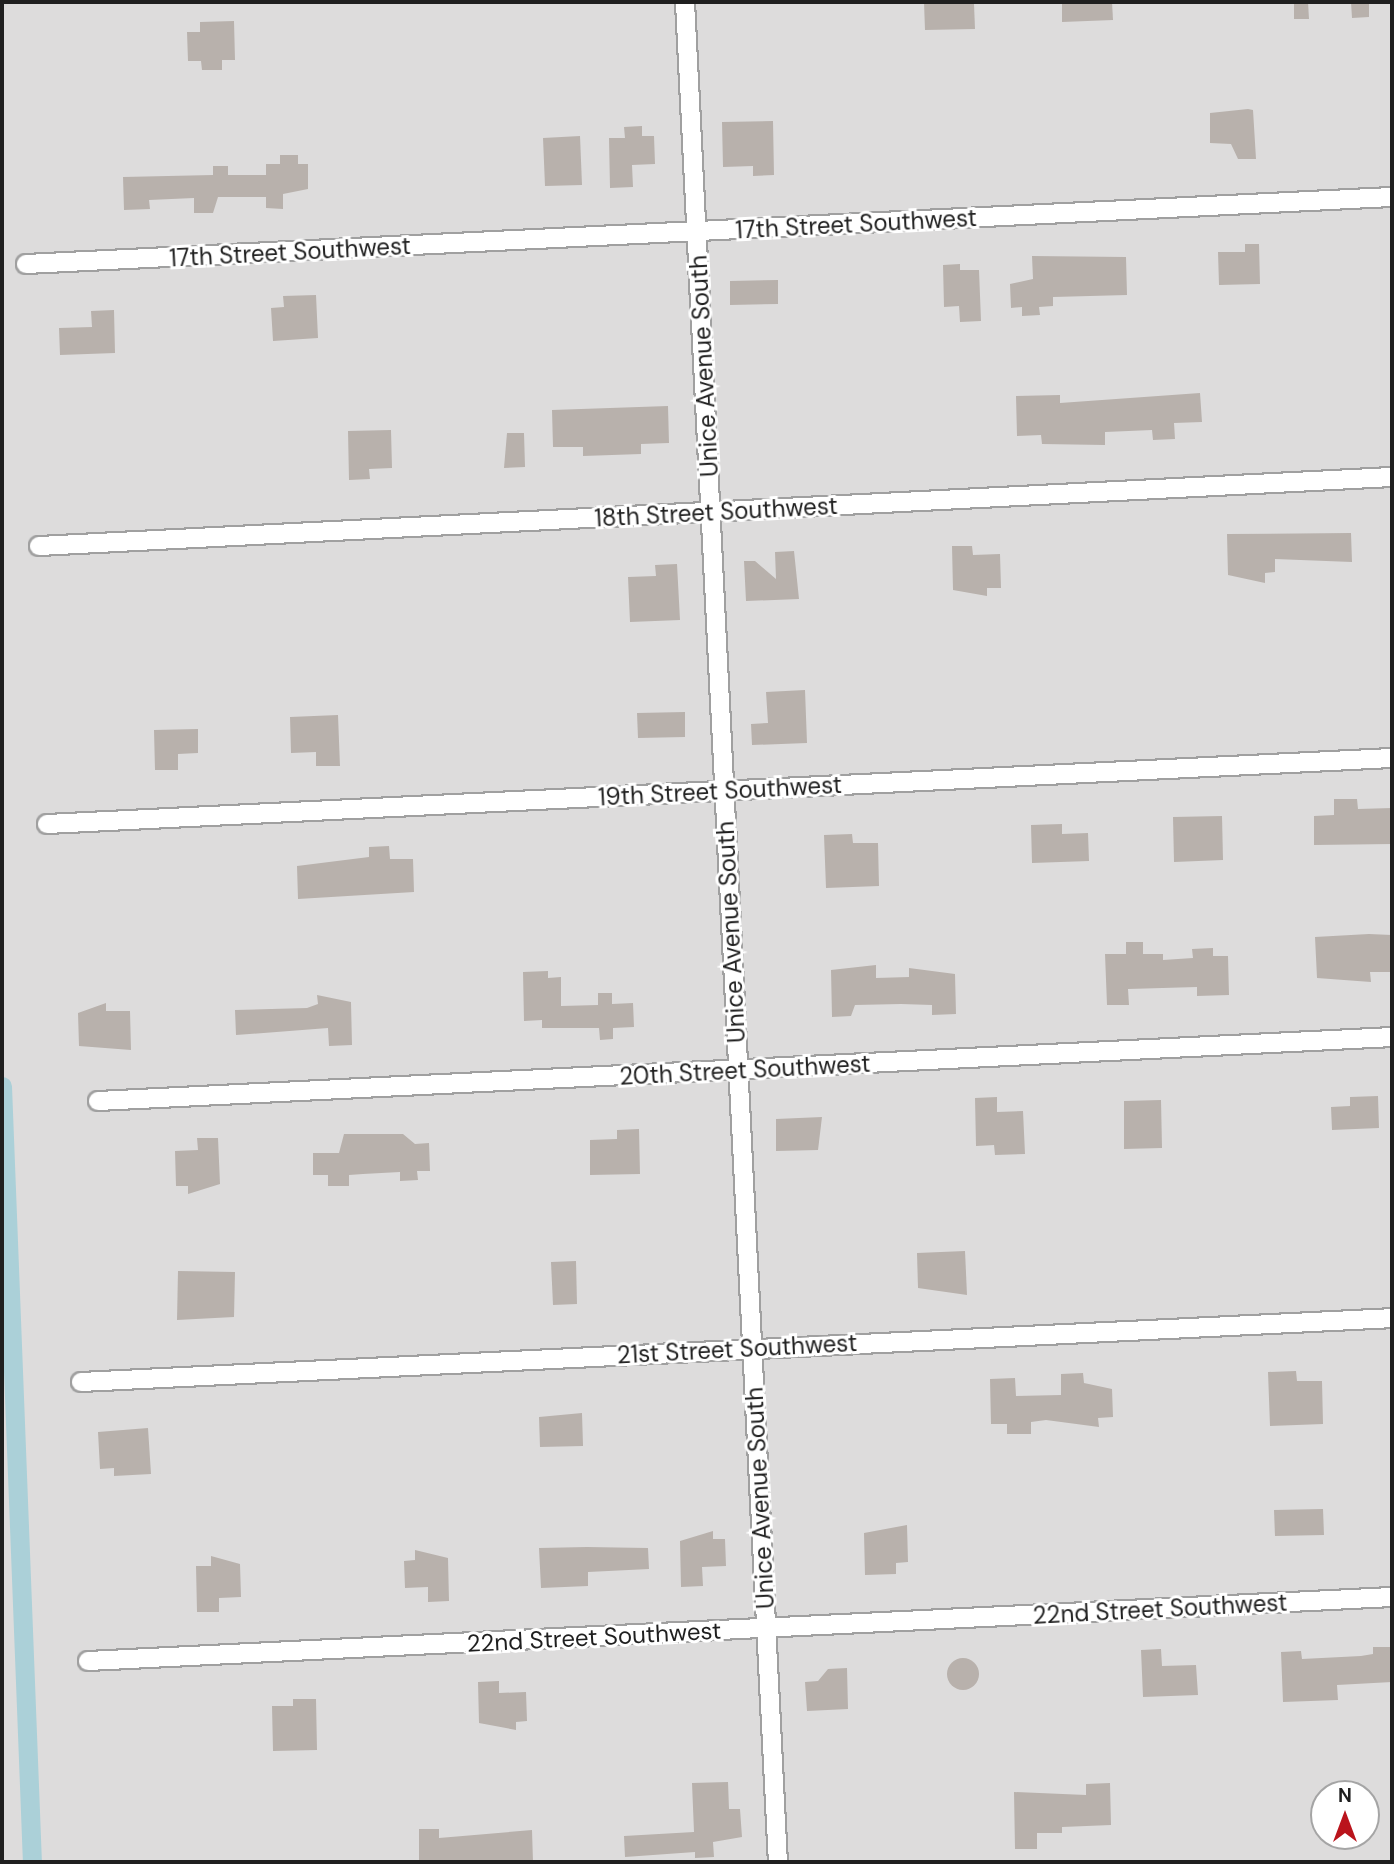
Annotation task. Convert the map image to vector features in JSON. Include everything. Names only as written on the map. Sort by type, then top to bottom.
[{"type":"street","name":"Unice Avenue South","points":[[685,2],[778,1862]]},
{"type":"street","name":"17th Street Southwest","points":[[26,264],[1392,197]]},
{"type":"street","name":"18th Street Southwest","points":[[39,546],[1392,477]]},
{"type":"street","name":"19th Street Southwest","points":[[47,824],[1392,758]]},
{"type":"street","name":"20th Street Southwest","points":[[98,1101],[1392,1037]]},
{"type":"street","name":"21st Street Southwest","points":[[81,1382],[1392,1318]]},
{"type":"street","name":"22nd Street Southwest","points":[[88,1661],[1392,1597]]},
{"type":"shaded area","points":[[2,2],[1392,2],[1392,1862],[2,1862]]},
{"type":"building","points":[[924,2],[974,4],[975,29],[925,30]]},
{"type":"building","points":[[1062,2],[1112,2],[1113,20],[1062,22]]},
{"type":"building","points":[[1294,2],[1308,2],[1309,19],[1294,19]]},
{"type":"building","points":[[1351,2],[1369,2],[1369,17],[1352,18]]},
{"type":"building","points":[[234,21],[235,60],[222,60],[222,70],[202,70],[201,61],[188,61],[187,32],[200,32],[200,22]]},
{"type":"building","points":[[1253,110],[1256,159],[1238,159],[1231,144],[1210,143],[1210,113]]},
{"type":"building","points":[[773,121],[774,175],[753,176],[753,166],[723,167],[722,122]]},
{"type":"building","points":[[642,126],[642,136],[654,136],[655,164],[632,165],[633,187],[610,188],[609,138],[625,138],[624,127]]},
{"type":"building","points":[[580,136],[582,185],[545,186],[543,138]]},
{"type":"building","points":[[280,155],[298,155],[298,164],[308,164],[308,189],[283,194],[283,209],[266,208],[266,197],[218,197],[213,213],[194,213],[194,198],[149,200],[150,209],[124,210],[123,177],[213,175],[213,166],[228,166],[228,175],[266,175],[266,164],[280,164]]},
{"type":"building","points":[[1245,244],[1259,244],[1260,284],[1219,285],[1218,252],[1245,252]]},
{"type":"building","points":[[1032,256],[1126,257],[1127,295],[1053,297],[1053,306],[1039,307],[1040,315],[1022,316],[1022,307],[1011,308],[1010,284],[1033,279]]},
{"type":"building","points":[[960,264],[960,270],[979,270],[981,321],[960,322],[959,306],[944,307],[943,265]]},
{"type":"building","points":[[778,280],[778,304],[730,305],[730,281]]},
{"type":"building","points":[[316,295],[318,338],[273,341],[271,308],[284,307],[283,296]]},
{"type":"building","points":[[114,310],[115,353],[60,355],[59,328],[92,327],[91,311]]},
{"type":"building","points":[[1200,393],[1202,422],[1174,423],[1175,439],[1153,440],[1152,430],[1105,432],[1105,445],[1042,444],[1041,435],[1017,436],[1016,396],[1060,395],[1060,403]]},
{"type":"building","points":[[668,406],[669,443],[641,444],[641,454],[583,456],[583,447],[553,447],[552,410]]},
{"type":"building","points":[[391,430],[392,468],[369,469],[370,479],[349,480],[348,431]]},
{"type":"building","points":[[507,433],[524,433],[525,467],[504,468]]},
{"type":"building","points":[[1351,533],[1352,562],[1275,559],[1275,572],[1265,573],[1265,583],[1228,575],[1227,534]]},
{"type":"building","points":[[952,546],[972,546],[973,555],[1000,554],[1001,588],[987,588],[987,596],[953,590]]},
{"type":"building","points":[[794,551],[799,599],[746,601],[744,561],[755,561],[776,579],[775,552]]},
{"type":"building","points":[[677,564],[680,620],[630,622],[628,577],[656,576],[655,565]]},
{"type":"building","points":[[805,690],[807,743],[752,745],[751,724],[768,723],[766,692]]},
{"type":"building","points":[[685,712],[685,737],[638,738],[637,713]]},
{"type":"building","points":[[338,715],[340,766],[316,766],[316,752],[291,753],[290,717]]},
{"type":"building","points":[[198,729],[198,753],[178,754],[178,770],[155,770],[154,730]]},
{"type":"building","points":[[1334,799],[1357,799],[1358,809],[1392,808],[1392,844],[1314,845],[1314,816],[1334,815]]},
{"type":"building","points":[[1222,816],[1223,860],[1174,862],[1173,817]]},
{"type":"building","points":[[1062,824],[1062,834],[1088,833],[1089,861],[1032,863],[1031,825]]},
{"type":"building","points":[[852,834],[853,843],[878,843],[879,886],[826,888],[824,835]]},
{"type":"building","points":[[389,846],[390,859],[413,859],[414,892],[298,899],[297,866],[369,857],[369,847]]},
{"type":"building","points":[[1392,935],[1392,972],[1370,972],[1371,982],[1317,978],[1315,937]]},
{"type":"building","points":[[1126,942],[1143,942],[1143,954],[1163,954],[1163,960],[1193,958],[1192,949],[1213,948],[1213,956],[1228,956],[1229,995],[1197,996],[1197,987],[1128,989],[1129,1005],[1107,1005],[1105,954],[1126,954]]},
{"type":"building","points":[[876,965],[876,978],[909,977],[909,968],[955,974],[956,1014],[932,1015],[932,1005],[855,1005],[851,1016],[832,1017],[831,970]]},
{"type":"building","points":[[548,971],[548,978],[561,977],[561,1006],[598,1005],[598,993],[612,993],[612,1004],[633,1003],[634,1027],[613,1028],[613,1039],[600,1040],[599,1028],[542,1028],[542,1020],[524,1021],[523,972]]},
{"type":"building","points":[[317,995],[351,1002],[352,1045],[329,1046],[328,1028],[236,1035],[235,1010],[307,1008],[318,1004]]},
{"type":"building","points":[[106,1003],[106,1011],[130,1011],[131,1050],[79,1046],[78,1013]]},
{"type":"building","points":[[1378,1096],[1379,1128],[1332,1130],[1331,1107],[1350,1106],[1350,1097]]},
{"type":"building","points":[[997,1097],[997,1112],[1023,1111],[1025,1154],[995,1155],[994,1145],[976,1146],[975,1098]]},
{"type":"building","points":[[1161,1100],[1162,1148],[1124,1149],[1124,1101]]},
{"type":"building","points":[[822,1117],[818,1150],[776,1151],[776,1119]]},
{"type":"building","points":[[639,1129],[640,1174],[590,1175],[590,1140],[617,1139],[617,1130]]},
{"type":"building","points":[[344,1134],[403,1134],[415,1144],[429,1143],[430,1171],[417,1171],[418,1180],[400,1181],[400,1172],[349,1175],[349,1186],[328,1186],[328,1175],[313,1175],[313,1153],[339,1153]]},
{"type":"building","points":[[197,1138],[218,1138],[220,1184],[188,1194],[188,1186],[176,1186],[175,1151],[198,1150]]},
{"type":"building","points":[[965,1251],[967,1295],[918,1288],[917,1253]]},
{"type":"building","points":[[576,1261],[577,1304],[553,1305],[551,1262]]},
{"type":"building","points":[[178,1271],[235,1272],[234,1317],[177,1320]]},
{"type":"building","points":[[1296,1371],[1297,1381],[1322,1381],[1323,1424],[1270,1426],[1268,1372]]},
{"type":"building","points":[[1083,1373],[1084,1383],[1112,1389],[1113,1417],[1098,1418],[1099,1427],[1046,1420],[1031,1422],[1031,1434],[1007,1434],[1007,1424],[991,1424],[990,1379],[1015,1378],[1016,1396],[1061,1395],[1061,1374]]},
{"type":"building","points":[[582,1413],[583,1446],[540,1447],[539,1417]]},
{"type":"building","points":[[148,1428],[151,1474],[114,1476],[114,1468],[100,1469],[98,1432]]},
{"type":"building","points":[[1323,1509],[1324,1535],[1275,1536],[1274,1510]]},
{"type":"building","points":[[907,1525],[908,1562],[896,1563],[896,1574],[865,1575],[864,1533]]},
{"type":"building","points":[[713,1531],[713,1539],[725,1539],[726,1566],[702,1567],[703,1586],[681,1587],[680,1541]]},
{"type":"building","points":[[539,1548],[648,1548],[649,1569],[588,1572],[588,1586],[541,1588]]},
{"type":"building","points":[[415,1550],[448,1558],[449,1601],[428,1602],[428,1587],[405,1588],[404,1561],[415,1560]]},
{"type":"building","points":[[211,1556],[240,1564],[241,1597],[219,1598],[219,1612],[197,1612],[196,1566],[211,1566]]},
{"type":"building","points":[[1373,1647],[1392,1647],[1392,1682],[1337,1685],[1338,1700],[1283,1702],[1281,1652],[1301,1651],[1302,1659],[1361,1656],[1373,1654]]},
{"type":"building","points":[[1161,1649],[1162,1666],[1196,1665],[1198,1695],[1143,1697],[1141,1650]]},
{"type":"building","points":[[963,1658],[975,1662],[979,1674],[975,1686],[963,1690],[951,1686],[947,1674],[951,1662]]},
{"type":"building","points":[[847,1668],[848,1709],[807,1711],[805,1682],[818,1681],[828,1669]]},
{"type":"building","points":[[499,1681],[499,1693],[526,1692],[527,1721],[516,1722],[516,1730],[479,1723],[478,1682]]},
{"type":"building","points":[[293,1699],[316,1699],[317,1750],[273,1751],[272,1706],[293,1706]]},
{"type":"building","points":[[728,1782],[729,1809],[740,1809],[742,1837],[713,1842],[714,1857],[695,1858],[695,1852],[625,1857],[624,1836],[694,1832],[692,1783]]},
{"type":"building","points":[[1110,1783],[1111,1825],[1062,1827],[1062,1833],[1037,1833],[1037,1849],[1015,1849],[1014,1792],[1086,1795],[1086,1784]]},
{"type":"building","points":[[419,1829],[439,1829],[439,1838],[532,1830],[533,1862],[419,1862]]},
{"type":"waterway","points":[[2,1086],[32,1862]]}]
